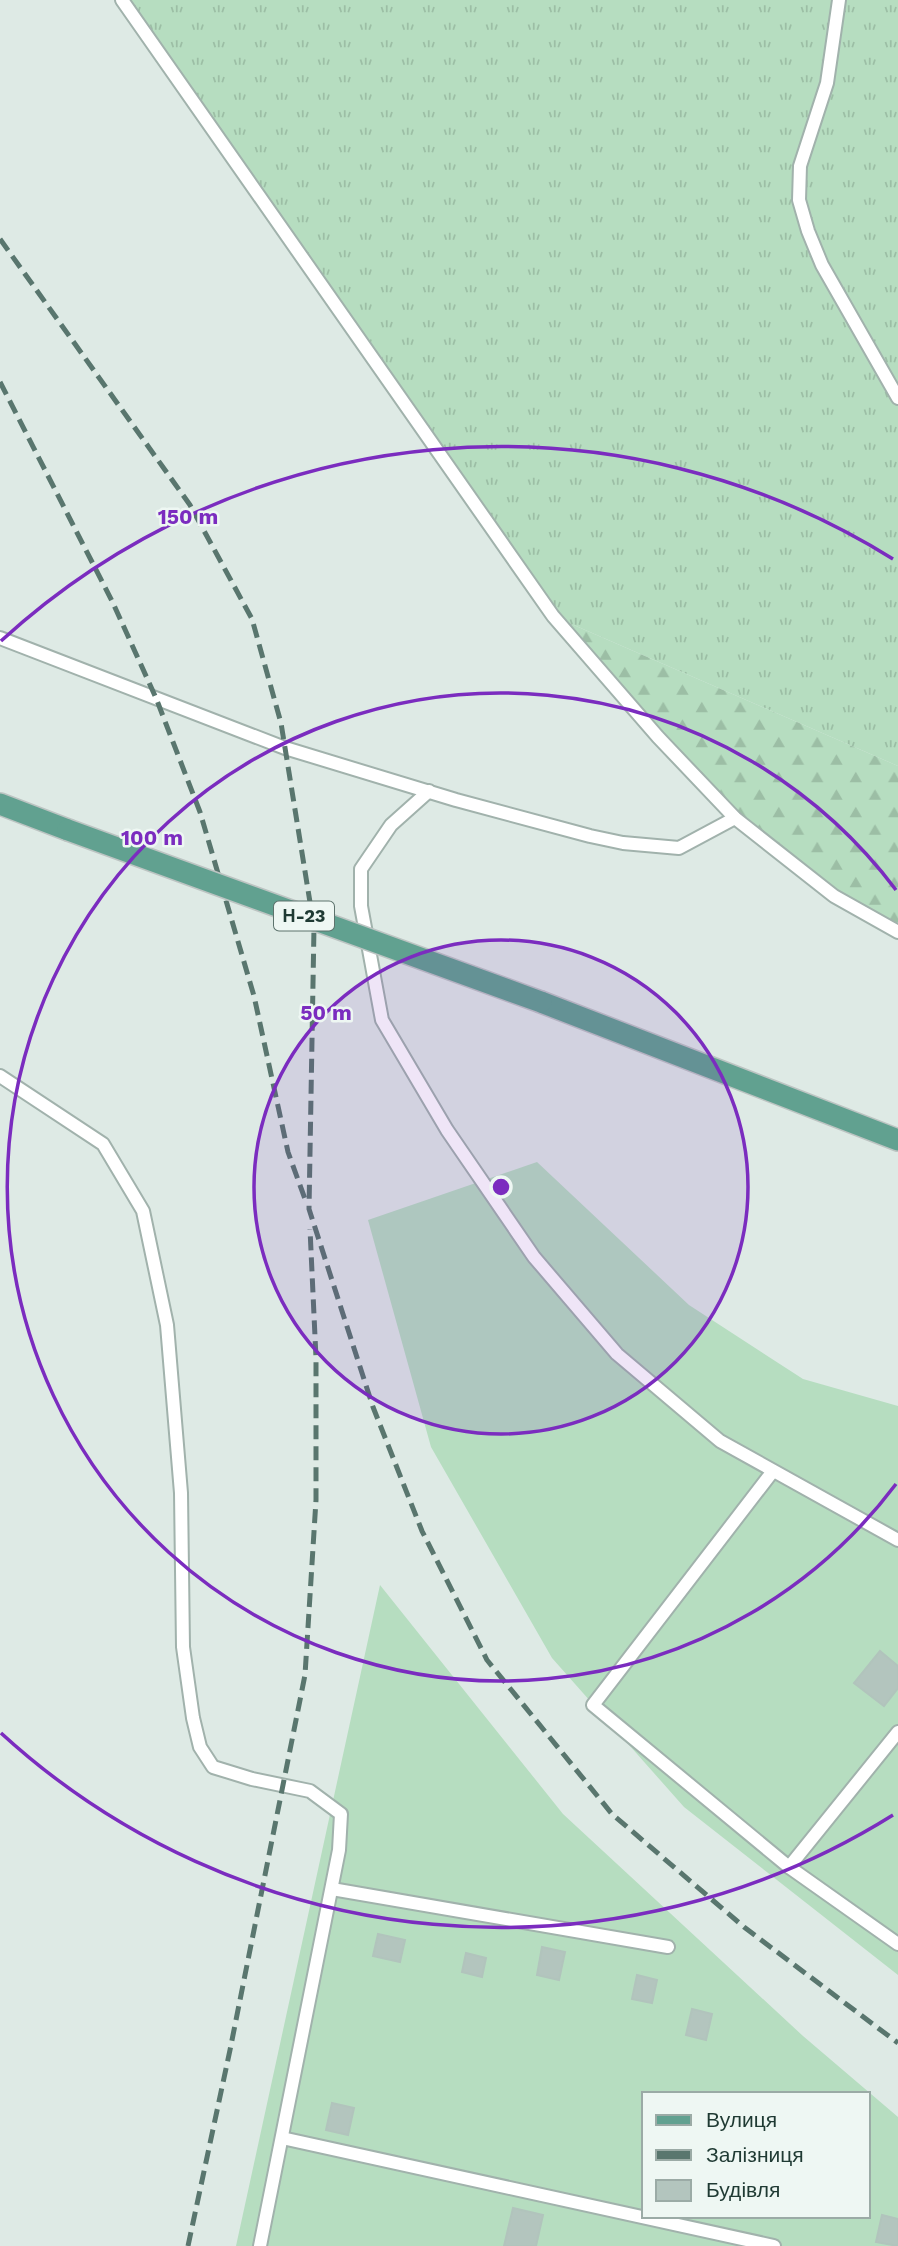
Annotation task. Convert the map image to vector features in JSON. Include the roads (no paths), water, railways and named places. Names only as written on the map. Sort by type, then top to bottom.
[{"type":"main road","name":"Н-23","points":[[0,804],[541,1002],[898,1140]]},
{"type":"lane","points":[[122,0],[553,616],[658,737],[734,818],[834,896],[898,932]]},
{"type":"lane","points":[[839,0],[827,83],[800,166],[799,200],[822,265],[898,398]]},
{"type":"lane","points":[[0,638],[285,748],[623,844],[678,848],[734,818]]},
{"type":"lane","points":[[429,791],[391,825],[360,869],[361,906],[382,1020],[447,1130],[534,1257],[617,1354],[720,1441],[898,1540]]},
{"type":"lane","points":[[0,1076],[103,1144],[143,1211],[167,1325],[181,1493],[183,1647],[200,1747],[213,1767],[252,1779],[310,1791],[341,1814],[339,1850],[332,1889],[260,2246]]},
{"type":"lane","points":[[773,1471],[593,1705],[789,1867],[898,1944]]},
{"type":"lane","points":[[789,1867],[898,1732]]},
{"type":"lane","points":[[332,1889],[668,1947]]},
{"type":"lane","points":[[282,2138],[642,2217]]},
{"type":"lane","points":[[646,2218],[774,2246]]},
{"type":"railway","points":[[0,239],[190,505],[252,619],[281,723],[314,927],[309,1209],[373,1407],[422,1531],[487,1660],[612,1814],[744,1927],[898,2043]]},
{"type":"railway","points":[[0,382],[113,603],[156,698],[200,812],[254,996],[288,1152],[305,1199]]},
{"type":"railway","points":[[188,2246],[305,1675],[316,1500],[316,1358],[310,1229]]}]
